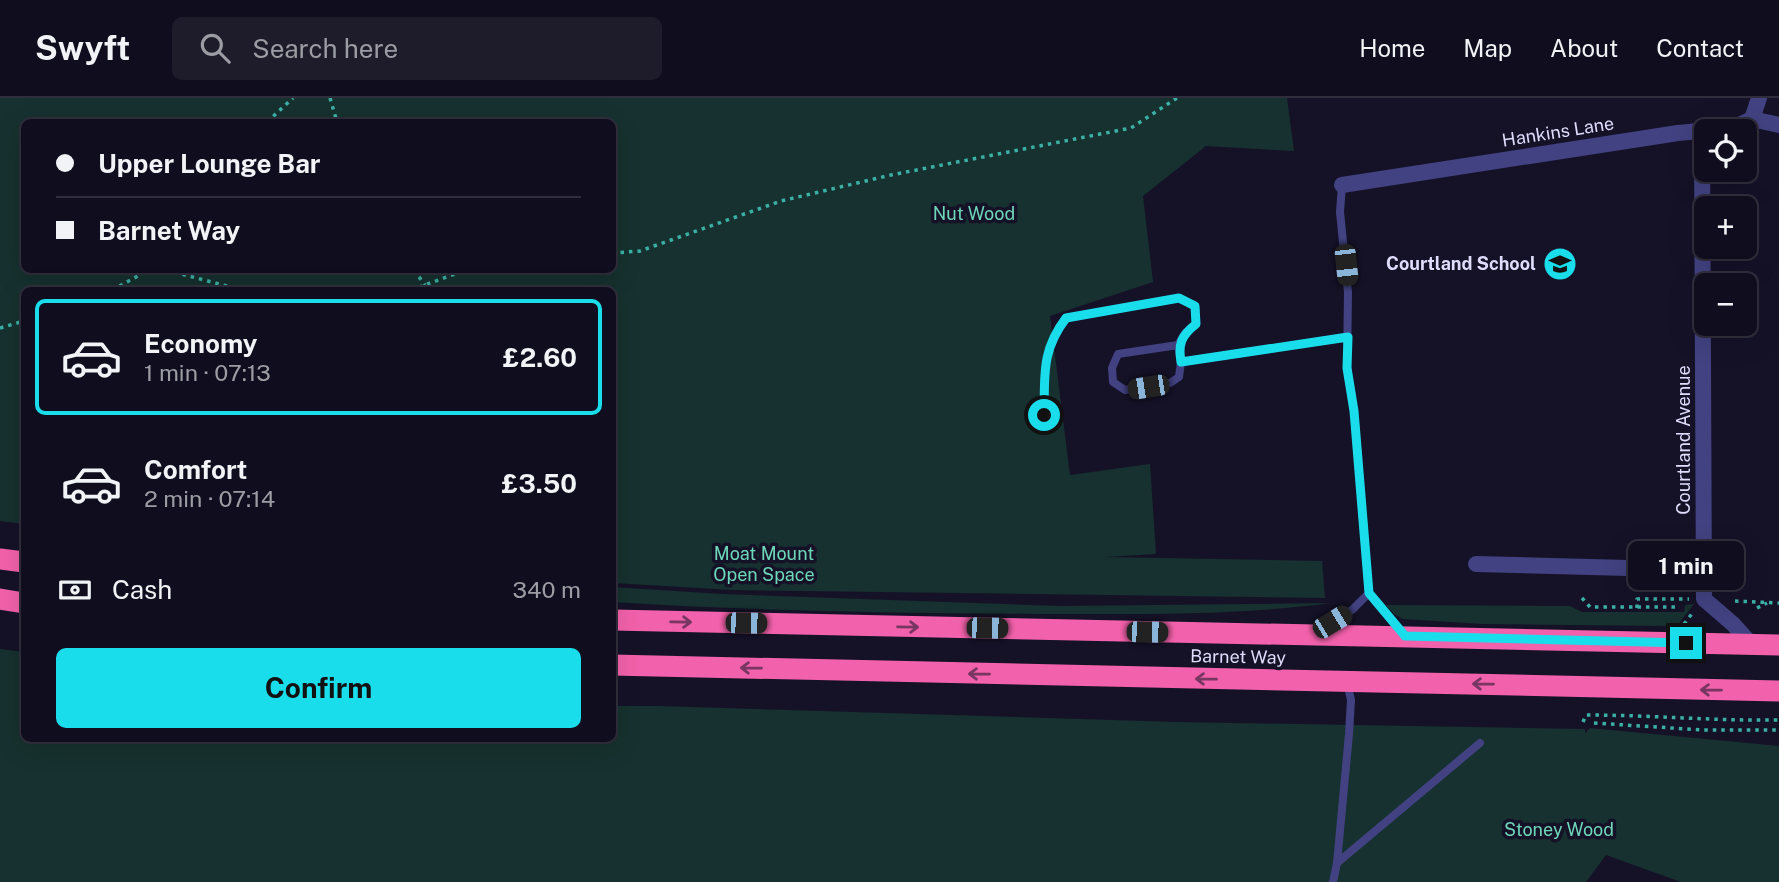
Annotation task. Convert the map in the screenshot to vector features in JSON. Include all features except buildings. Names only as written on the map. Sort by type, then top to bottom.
[{"type":"highway","points":[[0,559],[21,562]]},
{"type":"highway","points":[[0,599],[21,602]]},
{"type":"highway","name":"Barnet Way","points":[[616,620],[1779,645]]},
{"type":"highway","name":"Barnet Way","points":[[616,665],[1779,691]]},
{"type":"street","points":[[1752,119],[1759,98]]},
{"type":"street","points":[[1757,120],[1779,125]]},
{"type":"street","name":"Hankins Lane","points":[[1342,185],[1694,132]]},
{"type":"street","name":"Courtland Avenue","points":[[1696,599],[1704,570],[1702,182]]},
{"type":"street","points":[[1476,564],[1704,570]]},
{"type":"street","points":[[1696,599],[1733,624],[1751,644]]},
{"type":"lane","points":[[1342,185],[1340,212],[1349,292],[1347,368],[1354,411],[1369,593],[1405,636]]},
{"type":"lane","points":[[1044,415],[1046,358],[1055,333],[1066,318],[1179,298],[1195,306],[1196,324],[1185,333],[1178,345],[1181,362],[1179,377],[1170,383],[1125,390],[1113,382],[1112,368],[1118,354],[1178,345]]},
{"type":"lane","points":[[1181,362],[1348,337]]},
{"type":"lane","points":[[1312,635],[1352,610],[1369,593]]},
{"type":"lane","points":[[1333,882],[1349,734],[1350,699],[1346,682]]},
{"type":"lane","points":[[1337,863],[1480,743]]},
{"type":"path","points":[[270,119],[293,98]]},
{"type":"path","points":[[330,98],[336,119]]},
{"type":"path","points":[[616,253],[640,251],[781,201],[1131,128],[1177,98]]},
{"type":"path","points":[[118,287],[143,273]]},
{"type":"path","points":[[177,273],[231,287]]},
{"type":"path","points":[[416,273],[425,285]]},
{"type":"path","points":[[419,287],[458,273]]},
{"type":"path","points":[[0,328],[21,322]]},
{"type":"path","points":[[1581,598],[1591,607],[1680,607]]},
{"type":"path","points":[[1637,608],[1637,599],[1696,599]]},
{"type":"path","points":[[1729,601],[1779,603]]},
{"type":"path","points":[[1757,608],[1767,603]]},
{"type":"path","points":[[1583,722],[1586,715],[1779,720]]},
{"type":"path","points":[[1594,723],[1703,730],[1779,730]]},
{"type":"green space","points":[[0,98],[1287,98],[1294,151],[1206,146],[1143,196],[1153,282],[1050,316],[1070,475],[1150,464],[1156,554],[1105,557],[1322,561],[1325,598],[733,590],[616,583],[616,287],[21,287],[21,524],[0,521]]},
{"type":"green space","points":[[616,587],[722,594],[1058,606],[1331,603],[1184,613],[1036,614],[718,608],[616,602]]},
{"type":"green space","points":[[1694,604],[1677,626],[1482,624],[1403,619],[1386,605],[1570,606],[1582,612],[1684,612],[1685,605]]},
{"type":"green space","name":"Stoney Wood","points":[[0,649],[21,652],[21,742],[616,742],[616,706],[659,706],[1176,722],[1585,729],[1585,733],[1590,728],[1779,746],[1779,882],[1681,882],[1606,855],[1586,882],[0,882]]},
{"type":"place","name":"Courtland School","points":[[1560,264]]},
{"type":"route","points":[[1044,415],[1046,358],[1055,333],[1066,318],[1179,298],[1195,306],[1196,324],[1185,333],[1178,345],[1181,362],[1348,337],[1347,368],[1354,411],[1369,593],[1405,636],[1686,643]]},
{"type":"park label","name":"Nut Wood","points":[[974,214]]},
{"type":"park label","name":"Moat Mount Open Space","points":[[764,564]]}]
